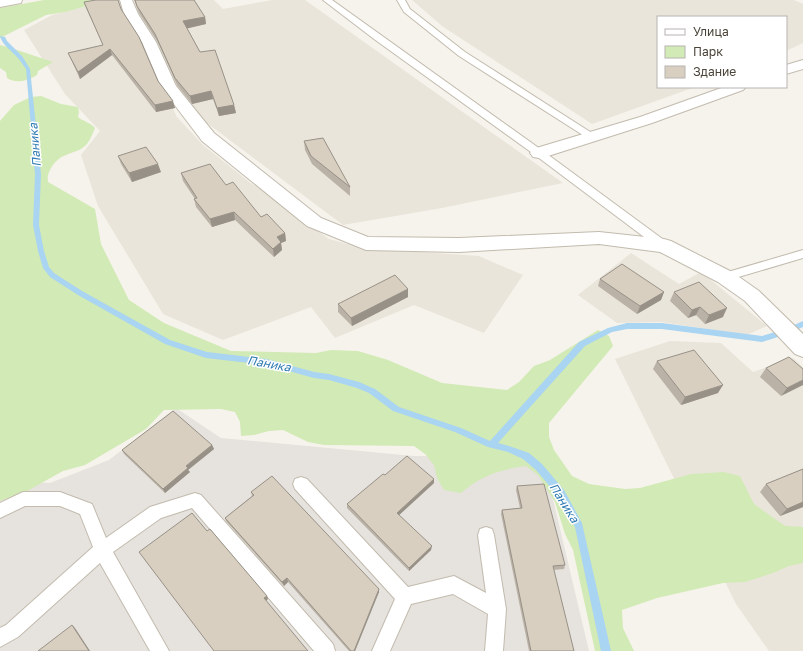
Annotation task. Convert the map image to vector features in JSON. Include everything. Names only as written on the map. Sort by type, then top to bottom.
[{"type":"street","points":[[0,2],[16,0]]},
{"type":"street","points":[[126,0],[131,14],[149,42],[169,87],[208,137],[314,222],[366,243],[459,245],[599,238],[664,246],[725,277],[752,296],[803,348]]},
{"type":"street","points":[[787,70],[803,64]]},
{"type":"street","points":[[539,153],[646,120],[735,88]]},
{"type":"lane","points":[[328,0],[664,246]]},
{"type":"lane","points":[[401,0],[406,10],[462,54],[592,137]]},
{"type":"lane","points":[[725,277],[803,254]]},
{"type":"lane","points":[[301,484],[405,597]]},
{"type":"lane","points":[[0,511],[23,499],[60,499],[86,509],[102,550],[160,651]]},
{"type":"lane","points":[[0,638],[12,631],[102,550],[156,512],[196,500],[326,651]]},
{"type":"lane","points":[[486,535],[497,609],[494,651]]},
{"type":"lane","points":[[405,597],[454,585],[497,609]]},
{"type":"lane","points":[[381,651],[405,597]]},
{"type":"shaded area","points":[[135,0],[214,0],[223,9],[272,0],[305,0],[563,183],[442,208],[343,225],[203,120],[174,83],[170,61],[137,14]]},
{"type":"shaded area","points":[[412,0],[794,0],[803,4],[803,43],[787,51],[787,16],[657,16],[657,88],[692,88],[592,124],[442,26]]},
{"type":"shaded area","points":[[114,2],[145,50],[177,117],[203,145],[248,181],[329,239],[362,248],[479,256],[523,275],[484,333],[414,305],[335,338],[311,307],[223,340],[163,314],[98,206],[81,155],[100,131],[65,94],[24,30],[52,15],[84,7]]},
{"type":"shaded area","points":[[631,253],[679,284],[701,272],[767,326],[747,335],[661,322],[617,323],[578,295]]},
{"type":"shaded area","points":[[670,341],[721,343],[753,372],[793,358],[803,367],[803,651],[769,651],[736,604],[615,359]]},
{"type":"shaded area","points":[[176,408],[221,438],[414,456],[543,457],[589,651],[0,651],[0,481],[50,483],[109,460]]},
{"type":"green space","points":[[44,0],[109,0],[65,12],[46,15],[0,38],[0,8]]},
{"type":"green space","points":[[0,45],[53,62],[38,71],[37,75],[30,79],[14,81],[7,78],[6,72],[0,68]]},
{"type":"green space","points":[[41,96],[61,104],[78,107],[78,117],[95,128],[87,144],[83,148],[60,158],[55,162],[48,173],[48,182],[95,209],[101,244],[129,300],[164,323],[231,351],[316,353],[331,350],[358,351],[388,360],[442,383],[507,390],[519,382],[534,366],[550,360],[598,330],[609,336],[613,346],[549,423],[549,437],[554,450],[572,476],[589,484],[625,489],[640,488],[691,474],[724,472],[740,476],[754,504],[785,526],[803,527],[803,563],[789,566],[745,582],[723,583],[657,598],[622,610],[623,628],[634,651],[595,651],[573,550],[565,534],[555,502],[538,475],[526,466],[491,474],[468,487],[461,493],[444,490],[437,478],[434,465],[425,454],[414,446],[324,445],[308,442],[283,430],[241,436],[240,422],[235,412],[221,409],[164,410],[146,429],[85,465],[63,471],[29,490],[0,501],[0,121],[14,105],[31,97]]},
{"type":"building","points":[[96,0],[118,0],[121,9],[139,37],[158,81],[173,101],[155,105],[110,49],[78,72],[68,53],[103,45],[84,2]]},
{"type":"building","points":[[135,0],[194,0],[205,17],[183,21],[200,52],[215,50],[234,105],[217,108],[211,91],[190,96],[175,78],[155,34],[137,6]]},
{"type":"building","points":[[323,138],[350,187],[311,156],[304,141]]},
{"type":"building","points":[[146,147],[158,164],[129,173],[118,156]]},
{"type":"building","points":[[210,164],[226,185],[233,182],[261,217],[267,214],[285,233],[277,237],[281,242],[273,249],[234,212],[210,219],[194,199],[197,198],[181,173]]},
{"type":"building","points":[[622,264],[664,292],[640,306],[600,279]]},
{"type":"building","points":[[395,275],[408,289],[351,318],[338,304]]},
{"type":"building","points":[[699,282],[727,308],[709,315],[700,307],[692,310],[674,292]]},
{"type":"building","points":[[694,350],[723,385],[685,397],[657,361]]},
{"type":"building","points":[[789,357],[803,369],[803,380],[787,388],[766,368]]},
{"type":"building","points":[[173,411],[212,445],[186,466],[188,468],[163,489],[122,450]]},
{"type":"building","points":[[407,456],[434,479],[397,513],[432,546],[409,568],[347,504]]},
{"type":"building","points":[[803,469],[803,502],[787,509],[766,484]]},
{"type":"building","points":[[272,476],[379,589],[354,651],[351,651],[287,578],[282,582],[225,518],[254,495],[251,492]]},
{"type":"building","points":[[544,484],[565,565],[553,566],[574,651],[531,651],[502,510],[522,508],[517,486]]},
{"type":"building","points":[[192,513],[207,531],[210,529],[267,596],[264,598],[308,651],[214,651],[139,552]]},
{"type":"building","points":[[72,625],[89,651],[38,651]]},
{"type":"waterway","name":"Паника","points":[[0,37],[3,38],[20,57],[28,69],[38,174],[36,225],[46,268],[52,275],[80,293],[168,342],[206,355],[267,362],[314,375],[329,377],[359,385],[372,391],[396,409],[458,430],[491,445]]},
{"type":"waterway","points":[[796,327],[803,324]]},
{"type":"waterway","points":[[491,445],[582,344],[610,330],[627,326],[662,326],[762,339],[775,335]]},
{"type":"waterway","name":"Паника","points":[[491,445],[509,449],[526,456],[539,467],[561,493],[579,526],[606,651]]}]
